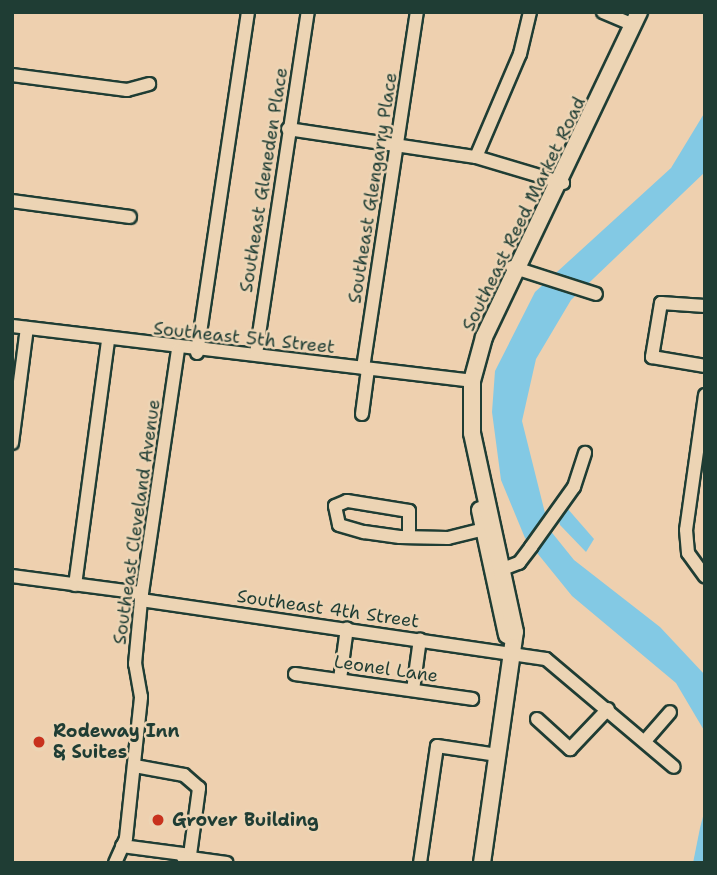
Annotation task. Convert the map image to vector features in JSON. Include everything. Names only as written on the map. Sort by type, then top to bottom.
[{"type":"main road","name":"Southeast Reed Market Road","points":[[500,570],[485,528],[463,431],[468,381],[484,337],[559,181],[631,18]]},
{"type":"main road","name":"Southeast Reed Market Road","points":[[468,381],[472,433],[500,570],[511,648],[482,863]]},
{"type":"street","points":[[197,353],[248,12]]},
{"type":"street","name":"Southeast Gleneden Place","points":[[256,354],[288,129],[308,12]]},
{"type":"street","name":"Southeast Glengarry Place","points":[[362,414],[365,368],[417,12]]},
{"type":"street","points":[[476,157],[520,54],[530,12]]},
{"type":"street","points":[[603,12],[631,18]]},
{"type":"street","points":[[12,75],[127,90],[149,83]]},
{"type":"street","points":[[288,129],[476,157],[559,181]]},
{"type":"street","points":[[12,201],[130,217]]},
{"type":"street","points":[[515,269],[596,294]]},
{"type":"street","points":[[705,306],[662,303],[652,357],[705,366]]},
{"type":"street","name":"Southeast 5th Street","points":[[12,326],[197,353],[256,354],[468,381]]},
{"type":"street","points":[[12,443],[27,328]]},
{"type":"street","points":[[75,585],[108,340]]},
{"type":"street","name":"Southeast Cleveland Avenue","points":[[115,863],[122,846],[135,766],[141,597],[178,350]]},
{"type":"street","points":[[705,395],[686,530],[688,553],[705,576]]},
{"type":"street","points":[[500,570],[531,547],[574,487],[584,453]]},
{"type":"street","points":[[409,537],[409,511],[347,501],[335,506],[339,525],[409,537],[448,538],[485,528]]},
{"type":"street","name":"Southeast 4th Street","points":[[12,576],[420,639],[511,648],[558,665],[674,767]]},
{"type":"street","points":[[340,679],[347,628]]},
{"type":"street","points":[[413,690],[420,639]]},
{"type":"street","name":"Leonel Lane","points":[[295,674],[472,699]]},
{"type":"street","points":[[537,719],[570,749],[608,709]]},
{"type":"street","points":[[645,741],[670,712]]},
{"type":"street","points":[[420,863],[437,746],[496,755]]},
{"type":"street","points":[[135,766],[184,775],[199,788],[190,855],[183,857]]},
{"type":"street","points":[[122,846],[227,863]]},
{"type":"water","points":[[705,112],[705,172],[571,300],[536,359],[522,421],[549,529],[574,560],[660,627],[705,675],[705,732],[676,683],[572,596],[525,538],[501,480],[492,412],[495,371],[535,292],[671,168]]},
{"type":"water","points":[[567,508],[594,539],[586,552],[560,525],[558,517]]},
{"type":"water","points":[[705,809],[705,863],[693,863],[700,828]]},
{"type":"place","name":"Rodeway Inn & Suites","points":[[39,742]]},
{"type":"place","name":"Grover Building","points":[[158,820]]}]
